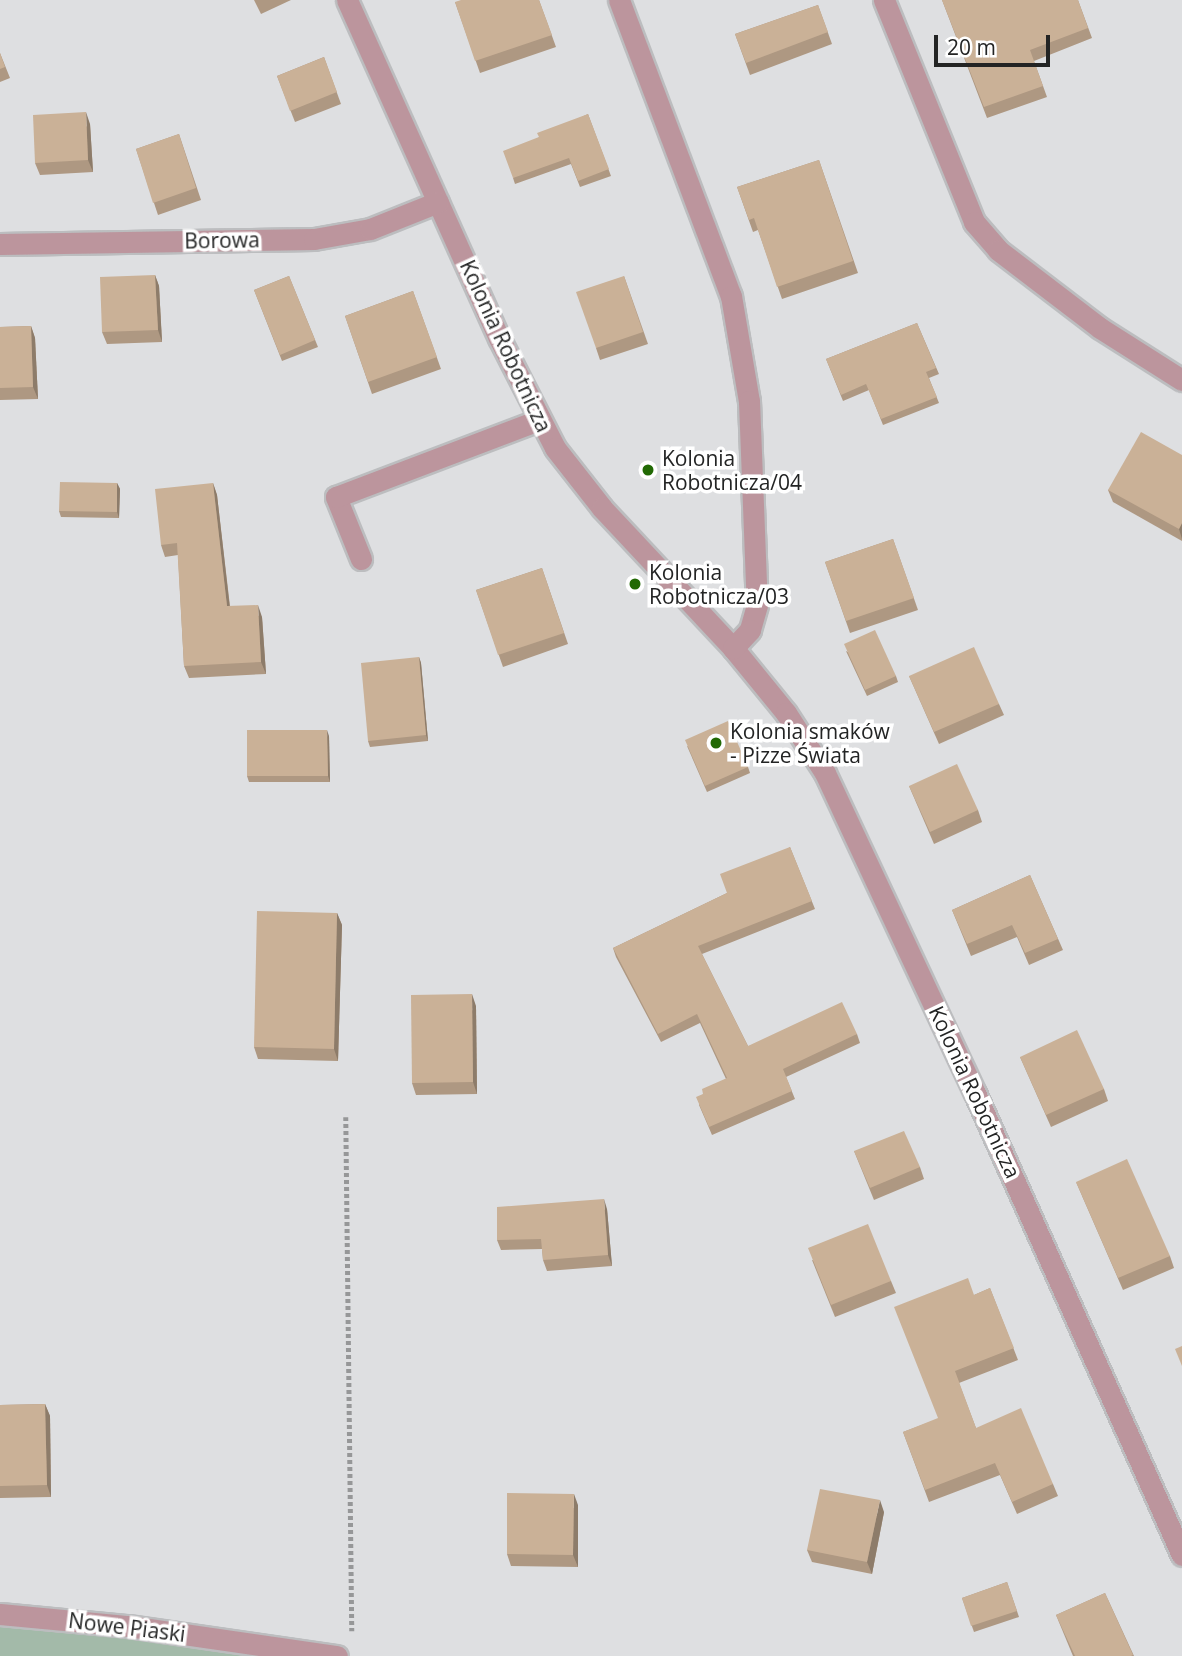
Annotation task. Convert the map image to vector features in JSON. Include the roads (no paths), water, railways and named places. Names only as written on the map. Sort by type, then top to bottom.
[{"type":"street","name":"Kolonia Robotnicza","points":[[347,0],[538,420],[555,448],[602,508],[733,648],[808,745],[852,827],[1062,1283],[1182,1555]]},
{"type":"street","points":[[619,0],[731,296],[749,401],[757,605],[750,630],[733,648]]},
{"type":"street","points":[[884,0],[974,222],[1008,258],[1100,328],[1182,380]]},
{"type":"street","name":"Borowa","points":[[0,244],[314,239],[370,229],[438,202]]},
{"type":"street","points":[[361,559],[336,497],[538,420]]},
{"type":"street","name":"Nowe Piaski","points":[[0,1614],[345,1649]]},
{"type":"place","name":"Kolonia Robotnicza/04","points":[[648,470]]},
{"type":"place","name":"Kolonia Robotnicza/03","points":[[635,584]]},
{"type":"place","name":"Kolonia smaków - Pizze Świata","points":[[716,743]]}]
